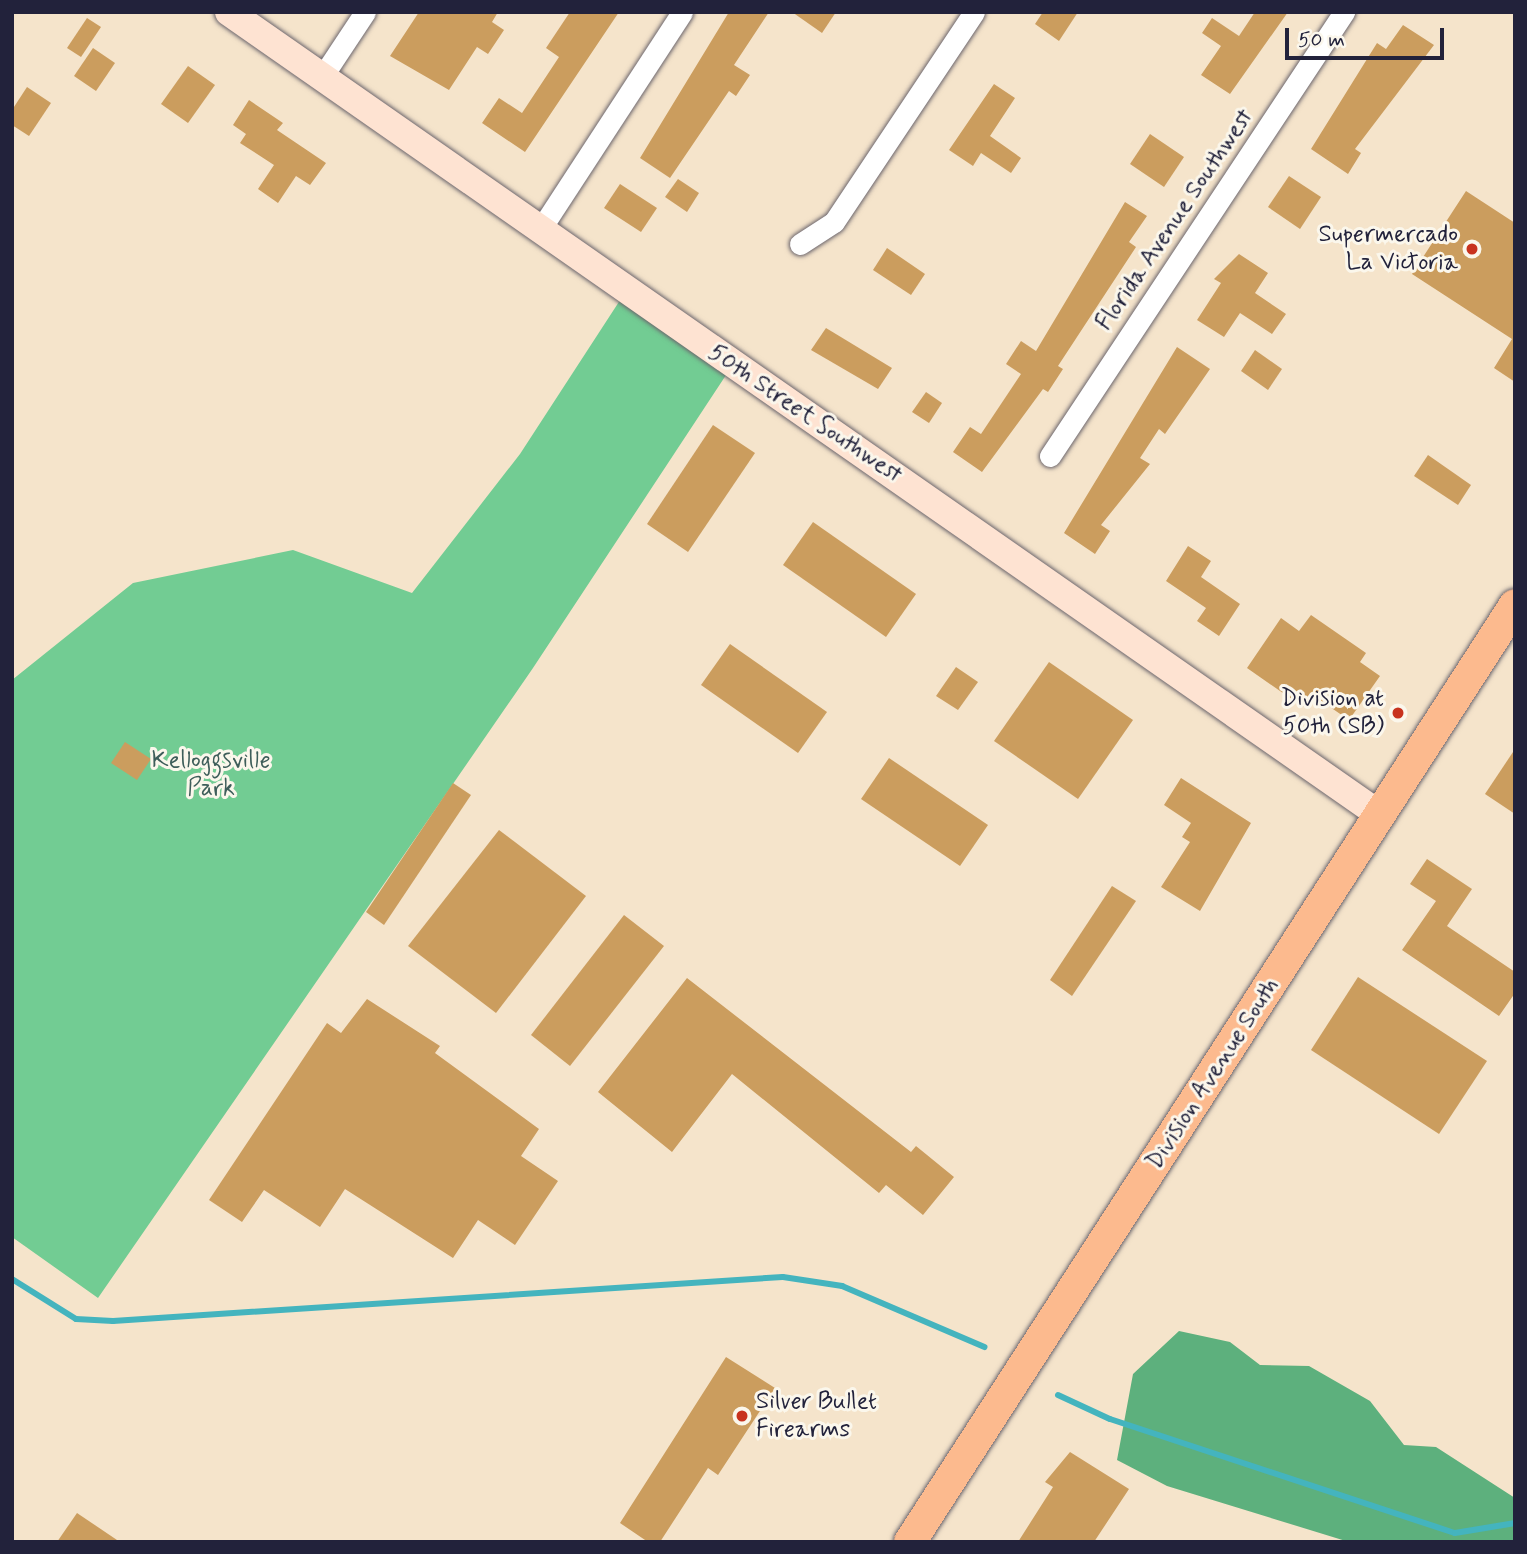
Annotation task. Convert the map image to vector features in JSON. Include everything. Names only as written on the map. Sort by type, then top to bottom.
[{"type":"main road","name":"Division Avenue South","points":[[910,1542],[1380,815],[1511,618]]},
{"type":"street","name":"50th Street Southwest","points":[[229,12],[1380,815]]},
{"type":"street","points":[[323,78],[365,12]]},
{"type":"street","points":[[540,230],[682,12]]},
{"type":"street","points":[[800,244],[834,222],[974,12]]},
{"type":"street","name":"Florida Avenue Southwest","points":[[1050,456],[1344,12]]},
{"type":"green space","name":"Kelloggsville Park","points":[[626,291],[732,366],[533,668],[98,1298],[12,1237],[12,680],[133,583],[293,550],[412,593],[520,454]]},
{"type":"green space","points":[[1179,1331],[1230,1342],[1260,1365],[1309,1366],[1370,1401],[1404,1445],[1436,1447],[1515,1498],[1515,1542],[1349,1542],[1167,1486],[1117,1460],[1133,1374]]},
{"type":"building","points":[[419,12],[498,12],[492,22],[504,30],[488,54],[477,47],[449,90],[390,56]]},
{"type":"building","points":[[570,12],[619,12],[525,152],[482,123],[499,98],[522,113],[559,57],[546,48]]},
{"type":"building","points":[[729,12],[769,12],[734,65],[750,75],[736,96],[729,91],[670,178],[640,158]]},
{"type":"building","points":[[792,12],[836,12],[822,33]]},
{"type":"building","points":[[1043,12],[1078,12],[1059,41],[1035,24]]},
{"type":"building","points":[[1255,12],[1288,12],[1230,94],[1201,75],[1221,46],[1202,33],[1212,18],[1239,36]]},
{"type":"building","points":[[87,18],[101,27],[81,57],[67,48]]},
{"type":"building","points":[[1403,25],[1434,45],[1355,149],[1361,153],[1348,174],[1311,149],[1377,43],[1386,49]]},
{"type":"building","points":[[93,48],[115,63],[96,91],[74,76]]},
{"type":"building","points":[[188,66],[215,85],[188,123],[161,104]]},
{"type":"building","points":[[994,84],[1015,98],[990,136],[1021,158],[1011,173],[981,153],[973,166],[949,150]]},
{"type":"building","points":[[27,87],[51,103],[29,136],[12,125],[12,110]]},
{"type":"building","points":[[249,100],[283,123],[277,130],[326,163],[310,185],[296,176],[278,203],[258,189],[274,165],[240,143],[246,134],[233,125]]},
{"type":"building","points":[[1150,134],[1184,157],[1164,187],[1130,164]]},
{"type":"building","points":[[1289,176],[1321,197],[1300,229],[1268,207]]},
{"type":"building","points":[[678,179],[699,193],[687,212],[665,197]]},
{"type":"building","points":[[620,184],[657,208],[641,232],[604,208]]},
{"type":"building","name":"Supermercado La Victoria","points":[[1466,191],[1515,223],[1515,382],[1494,368],[1512,339],[1412,274]]},
{"type":"building","points":[[1125,202],[1147,216],[1129,242],[1136,247],[1058,366],[1063,369],[1048,392],[1043,389],[982,472],[953,452],[970,427],[981,434],[1021,374],[1006,364],[1021,341],[1036,351]]},
{"type":"building","points":[[887,248],[925,274],[911,295],[873,270]]},
{"type":"building","points":[[1239,254],[1268,273],[1255,293],[1286,314],[1272,334],[1240,313],[1224,337],[1197,320],[1221,283],[1214,279]]},
{"type":"building","points":[[826,328],[892,368],[878,389],[811,350]]},
{"type":"building","points":[[1177,347],[1210,369],[1165,434],[1159,429],[1140,458],[1150,464],[1101,525],[1110,531],[1095,554],[1064,533]]},
{"type":"building","points":[[1255,350],[1282,369],[1268,390],[1241,371]]},
{"type":"building","points":[[926,392],[942,403],[929,423],[912,412]]},
{"type":"building","points":[[713,425],[755,453],[688,552],[647,524]]},
{"type":"building","points":[[1428,455],[1471,485],[1458,505],[1414,476]]},
{"type":"building","points":[[813,522],[916,594],[886,637],[783,565]]},
{"type":"building","points":[[1188,546],[1211,561],[1201,577],[1240,604],[1219,636],[1197,621],[1206,608],[1166,581]]},
{"type":"building","points":[[1311,615],[1366,653],[1360,662],[1380,676],[1349,720],[1311,694],[1303,707],[1247,668],[1281,618],[1299,631]]},
{"type":"building","points":[[730,644],[827,712],[798,753],[701,685]]},
{"type":"building","points":[[1049,662],[1133,720],[1078,799],[994,741]]},
{"type":"building","points":[[956,667],[978,682],[958,710],[936,696]]},
{"type":"building","points":[[125,742],[151,759],[137,780],[111,763]]},
{"type":"building","points":[[1515,749],[1515,814],[1485,794]]},
{"type":"building","points":[[889,758],[988,825],[960,866],[861,799]]},
{"type":"building","points":[[1181,778],[1251,823],[1200,911],[1161,887],[1190,842],[1182,837],[1191,823],[1164,805]]},
{"type":"building","points":[[453,783],[471,795],[384,925],[366,912]]},
{"type":"building","points":[[499,830],[586,896],[496,1013],[408,946]]},
{"type":"building","points":[[1427,859],[1472,889],[1447,926],[1515,972],[1515,993],[1499,1016],[1402,950],[1436,901],[1410,884]]},
{"type":"building","points":[[1112,886],[1136,901],[1072,996],[1050,980]]},
{"type":"building","points":[[624,915],[664,946],[570,1066],[531,1035]]},
{"type":"building","points":[[1358,977],[1487,1061],[1439,1134],[1311,1050]]},
{"type":"building","points":[[687,978],[911,1152],[916,1146],[954,1177],[923,1215],[886,1185],[879,1193],[732,1074],[672,1152],[598,1092]]},
{"type":"building","points":[[367,999],[440,1046],[435,1053],[539,1129],[521,1156],[558,1181],[515,1245],[478,1220],[453,1258],[345,1189],[320,1227],[264,1190],[242,1222],[209,1200],[327,1023],[341,1033]]},
{"type":"building","points":[[726,1357],[775,1388],[718,1475],[708,1468],[660,1542],[648,1542],[620,1523]]},
{"type":"building","points":[[1070,1452],[1129,1489],[1094,1542],[1018,1542],[1053,1487],[1045,1482]]},
{"type":"building","points":[[77,1513],[120,1542],[57,1542]]},
{"type":"waterway","points":[[12,1279],[76,1319],[113,1321],[783,1277],[842,1286],[984,1347]]},
{"type":"waterway","points":[[1058,1395],[1110,1419],[1455,1533],[1515,1523]]},
{"type":"place","name":"Supermercado La Victoria","points":[[1472,249]]},
{"type":"place","name":"Division at 50th (SB)","points":[[1398,713]]},
{"type":"place","name":"Silver Bullet Firearms","points":[[742,1416]]}]
